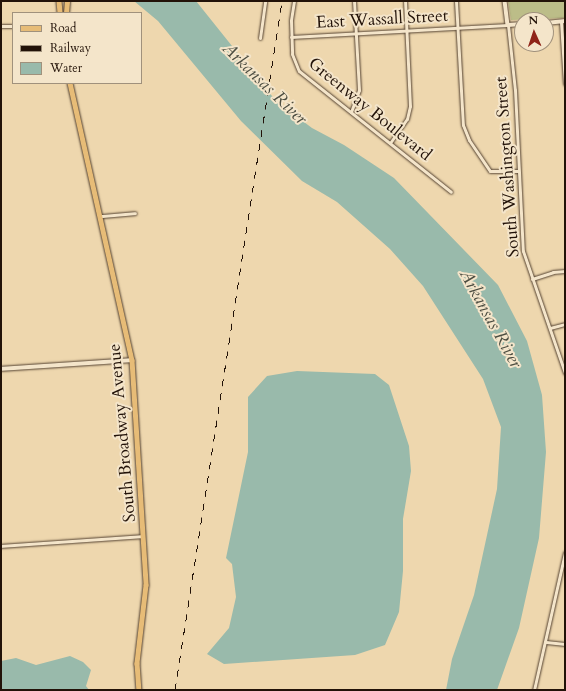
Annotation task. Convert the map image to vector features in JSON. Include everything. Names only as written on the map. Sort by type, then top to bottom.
[{"type":"main road","points":[[59,1],[60,12]]},
{"type":"main road","points":[[66,12],[67,1]]},
{"type":"main road","name":"South Broadway Avenue","points":[[70,84],[132,360],[146,596],[137,663],[139,690]]},
{"type":"street","points":[[260,38],[265,1]]},
{"type":"street","name":"Greenway Boulevard","points":[[294,1],[291,37],[292,54],[299,71],[451,192]]},
{"type":"street","points":[[351,112],[359,90],[354,1]]},
{"type":"street","points":[[390,143],[407,119],[410,106],[405,1]]},
{"type":"street","points":[[456,1],[463,125],[469,140],[490,171],[518,171]]},
{"type":"street","name":"South Washington Street","points":[[506,1],[515,90],[523,252],[565,373]]},
{"type":"street","points":[[563,22],[565,84]]},
{"type":"street","name":"East Wassall Street","points":[[291,37],[514,25]]},
{"type":"street","points":[[1,26],[12,26]]},
{"type":"street","points":[[100,216],[135,213]]},
{"type":"street","points":[[532,279],[553,272],[565,271]]},
{"type":"street","points":[[550,328],[565,324]]},
{"type":"street","points":[[1,369],[132,360]]},
{"type":"street","points":[[1,546],[143,536]]},
{"type":"street","points":[[534,690],[565,552]]},
{"type":"street","points":[[546,642],[565,644]]},
{"type":"green space","points":[[508,1],[565,1],[565,18],[554,18],[554,12],[514,12],[514,20],[511,20]]},
{"type":"water","name":"Arkansas River","points":[[134,1],[196,1],[276,101],[312,128],[344,145],[394,178],[498,285],[527,341],[542,395],[546,452],[539,538],[519,628],[497,690],[446,690],[452,659],[474,595],[497,489],[501,427],[483,379],[423,286],[390,249],[337,202],[302,181],[241,121],[158,21]]},
{"type":"water","points":[[297,371],[375,374],[389,385],[409,446],[411,471],[403,519],[403,571],[399,612],[385,645],[355,655],[224,664],[207,654],[229,628],[236,597],[232,564],[226,558],[248,452],[248,397],[267,376]]},
{"type":"water","points":[[70,656],[83,662],[91,670],[86,686],[89,690],[1,690],[1,661],[16,658],[36,665]]},
{"type":"railway","points":[[175,690],[282,1]]}]
